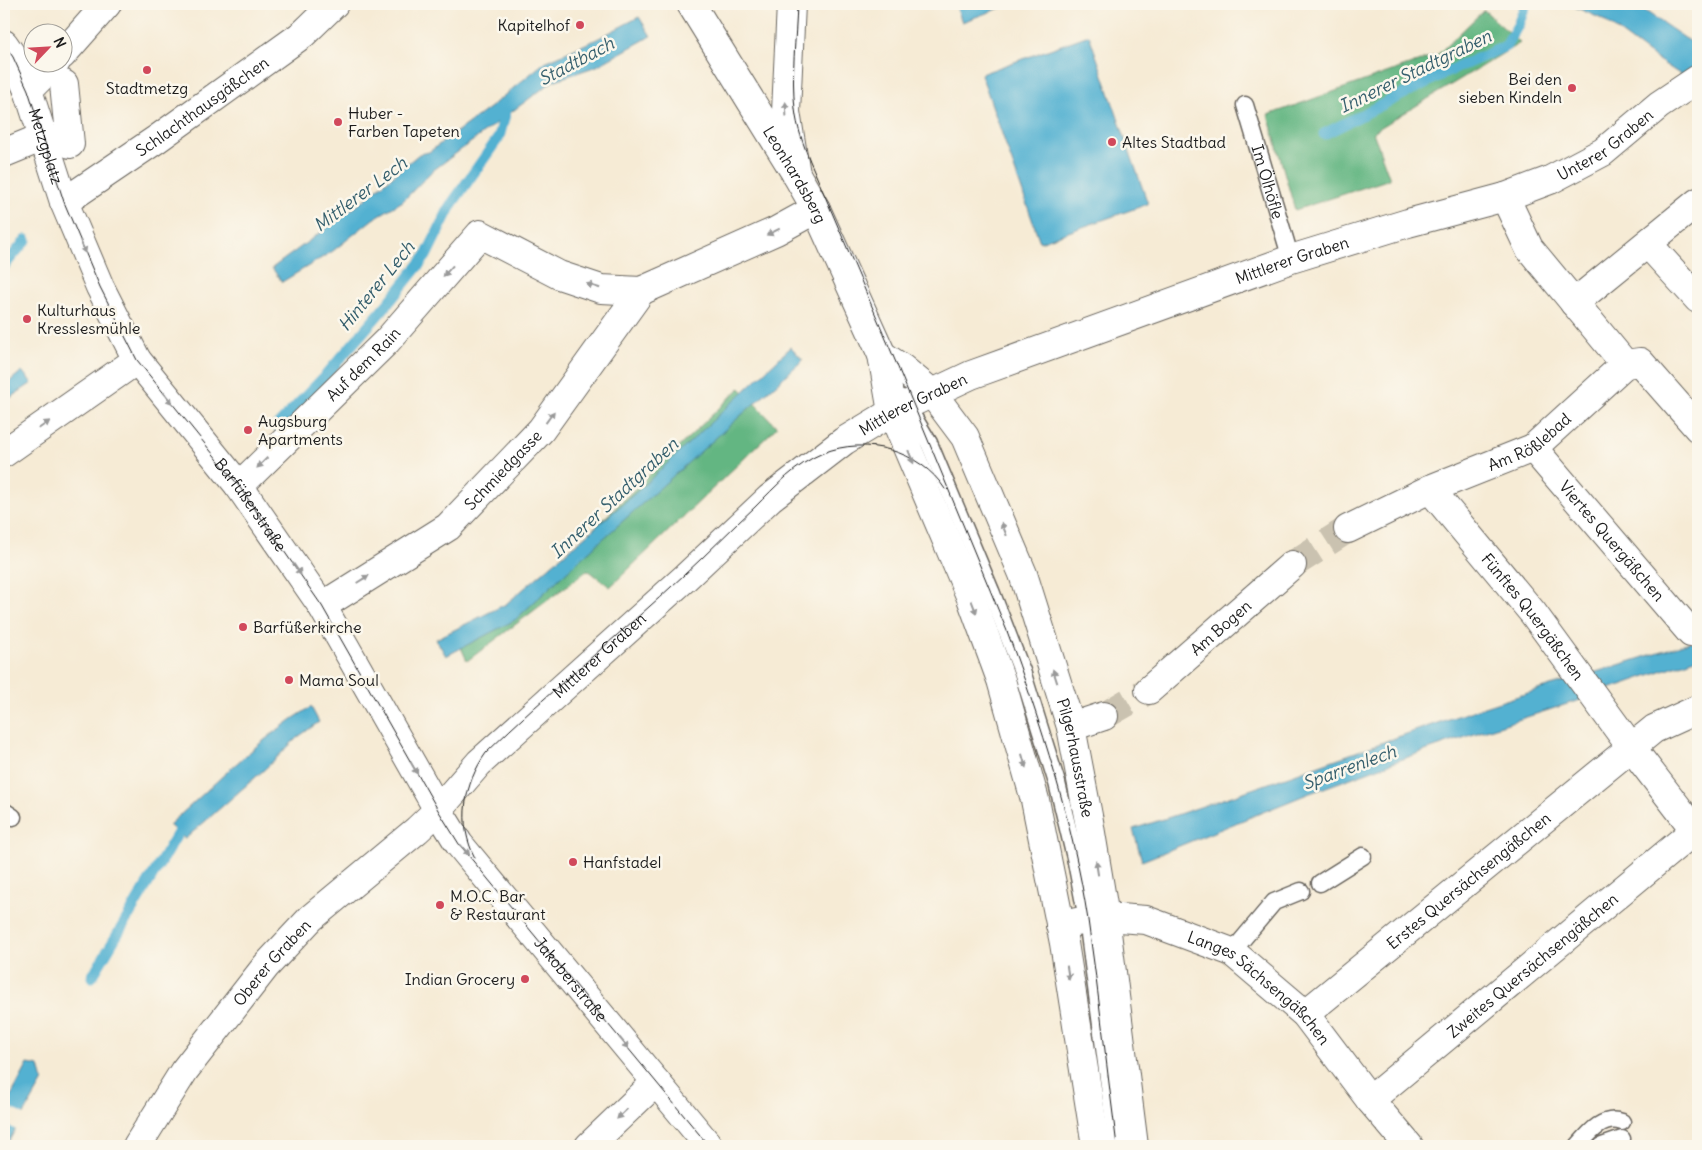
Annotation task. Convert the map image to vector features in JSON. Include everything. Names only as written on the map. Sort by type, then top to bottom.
[{"type":"street","points":[[72,44],[107,4]]},
{"type":"street","name":"Schlachthausgäßchen","points":[[64,202],[157,139],[303,34],[334,4]]},
{"type":"street","name":"Leonhardsberg","points":[[691,4],[816,209],[882,355],[899,409]]},
{"type":"street","points":[[790,4],[786,112],[796,174]]},
{"type":"street","name":"Metzgplatz","points":[[4,44],[13,58],[28,90],[64,202]]},
{"type":"street","points":[[28,90],[60,73]]},
{"type":"street","name":"Metzgplatz","points":[[60,73],[70,144]]},
{"type":"street","name":"Unterer Graben","points":[[1505,197],[1550,180],[1603,152],[1659,105],[1698,79]]},
{"type":"street","points":[[4,153],[43,137]]},
{"type":"street","points":[[1505,197],[1529,248],[1574,303],[1625,364],[1640,362],[1698,428]]},
{"type":"street","name":"Mittlerer Graben","points":[[438,810],[475,767],[685,578],[770,498],[844,441],[899,409],[978,372],[1290,259],[1408,223],[1505,197]]},
{"type":"street","name":"Barfüßerstraße","points":[[64,202],[100,287],[137,360],[239,486],[322,606],[438,810]]},
{"type":"street","points":[[1574,303],[1698,202]]},
{"type":"street","name":"Schmiedgasse","points":[[480,234],[559,275],[601,289],[641,292],[776,231],[816,209]]},
{"type":"street","name":"Auf dem Rain","points":[[239,486],[387,341],[480,234]]},
{"type":"street","points":[[1648,244],[1698,299]]},
{"type":"street","name":"Schmiedgasse","points":[[322,606],[448,527],[541,430],[641,292]]},
{"type":"street","points":[[882,355],[932,392]]},
{"type":"street","points":[[4,453],[137,360]]},
{"type":"street","name":"Am Rößlebad","points":[[1348,529],[1430,489],[1533,448],[1625,364]]},
{"type":"street","name":"Pilgerhausstraße","points":[[932,392],[965,438],[1023,574],[1071,727],[1089,820],[1096,918],[1134,1146]]},
{"type":"street","points":[[899,409],[1002,680],[1036,800],[1060,925],[1096,1146]]},
{"type":"street","name":"Viertes Quergäßchen","points":[[1533,448],[1691,633]]},
{"type":"street","name":"Fünftes Quergäßchen","points":[[1430,489],[1533,613],[1631,747],[1697,832]]},
{"type":"street","name":"Am Bogen","points":[[1150,690],[1292,565]]},
{"type":"street","name":"Erstes Quersächsengäßchen","points":[[1305,1014],[1654,729],[1698,709]]},
{"type":"street","points":[[1071,727],[1104,716]]},
{"type":"street","name":"Jakoberstraße","points":[[438,810],[460,844],[709,1146]]},
{"type":"street","name":"Oberer Graben","points":[[137,1146],[184,1071],[266,966],[311,918],[417,830],[438,810]]},
{"type":"street","name":"Zweites Quersächsengäßchen","points":[[1370,1100],[1697,832]]},
{"type":"street","name":"Langes Sächsengäßchen","points":[[1060,925],[1096,918],[1146,920],[1232,952],[1305,1014],[1370,1100],[1409,1146]]},
{"type":"street","points":[[589,1146],[656,1082]]},
{"type":"lane","name":"Im Ölhöfle","points":[[1245,105],[1290,259]]},
{"type":"lane","points":[[899,409],[929,443],[1022,672],[1057,783],[1076,862],[1096,918],[1117,1146]]},
{"type":"lane","points":[[1320,883],[1363,856]]},
{"type":"lane","points":[[1232,952],[1274,902],[1300,891]]},
{"type":"lane","points":[[1578,1146],[1595,1128],[1606,1121],[1615,1119],[1622,1122]]},
{"type":"lane","points":[[1602,1146],[1622,1139]]},
{"type":"green space","points":[[1484,10],[1520,43],[1373,132],[1390,179],[1295,210],[1268,115],[1437,55]]},
{"type":"green space","points":[[740,388],[777,427],[610,587],[588,570],[467,661],[456,636],[511,608]]},
{"type":"water","points":[[955,4],[1011,4],[962,22]]},
{"type":"water","points":[[1568,4],[1635,4],[1698,47],[1698,86],[1649,54],[1602,19]]},
{"type":"water","name":"Stadtbach","points":[[639,17],[651,36],[597,66],[553,81],[431,172],[403,201],[373,219],[333,251],[282,282],[272,268],[358,205],[419,154],[429,152],[489,108],[545,62],[597,39]]},
{"type":"water","points":[[1089,35],[1148,204],[1040,242],[981,74]]},
{"type":"water","points":[[791,347],[803,360],[515,620],[446,656],[436,639],[506,604],[640,489]]},
{"type":"water","points":[[22,371],[32,383],[4,402],[4,386]]},
{"type":"water","name":"Sparrenlech","points":[[1698,639],[1698,658],[1580,700],[1422,752],[1310,793],[1142,861],[1133,829],[1472,711]]},
{"type":"water","points":[[311,707],[319,722],[298,737],[265,769],[185,839],[169,825],[273,733]]},
{"type":"water","points":[[28,1064],[39,1066],[43,1081],[6,1146],[4,1146],[4,1109]]},
{"type":"pier","points":[[4,1104],[26,1116],[18,1131],[4,1123]]},
{"type":"waterway","name":"Innerer Stadtgraben","points":[[1324,134],[1445,73],[1506,46],[1518,25],[1526,4]]},
{"type":"waterway","name":"Hinterer Lech","points":[[277,426],[326,375],[426,256],[451,205],[499,137],[508,103]]},
{"type":"waterway","points":[[4,266],[26,240]]},
{"type":"waterway","name":"Innerer Stadtgraben","points":[[92,977],[178,833],[189,823]]},
{"type":"tunnel","points":[[1292,565],[1348,529]]},
{"type":"tunnel","points":[[1104,716],[1149,690]]},
{"type":"tram line","points":[[797,4],[794,96],[796,116],[803,142],[1007,631],[1055,774],[1082,884],[1096,976],[1117,1146]]},
{"type":"tram line","points":[[4,44],[13,57],[28,90],[64,202],[100,287],[137,360],[239,486],[322,606],[459,844],[709,1146]]},
{"type":"tram line","points":[[475,858],[469,845],[466,831],[466,804],[472,778],[486,753],[659,598],[795,470],[813,458],[839,448],[873,447],[890,450],[906,456],[921,465],[945,489]]},
{"type":"place","name":"Kapitelhof","points":[[580,25]]},
{"type":"place","name":"Stadtmetzg","points":[[147,70]]},
{"type":"place","name":"Bei den sieben Kindeln","points":[[1572,88]]},
{"type":"place","name":"Huber - Farben Tapeten","points":[[338,122]]},
{"type":"place","name":"Altes Stadtbad","points":[[1112,142]]},
{"type":"place","name":"Kulturhaus Kresslesmühle","points":[[27,319]]},
{"type":"place","name":"Augsburg Apartments","points":[[248,430]]},
{"type":"place","name":"Barfüßerkirche","points":[[243,627]]},
{"type":"place","name":"Mama Soul","points":[[289,680]]},
{"type":"place","name":"Hanfstadel","points":[[573,862]]},
{"type":"place","name":"M.O.C. Bar & Restaurant","points":[[440,905]]},
{"type":"place","name":"Indian Grocery","points":[[525,979]]},
{"type":"water label","name":"Mittlerer Lech","points":[[360,194]]}]
